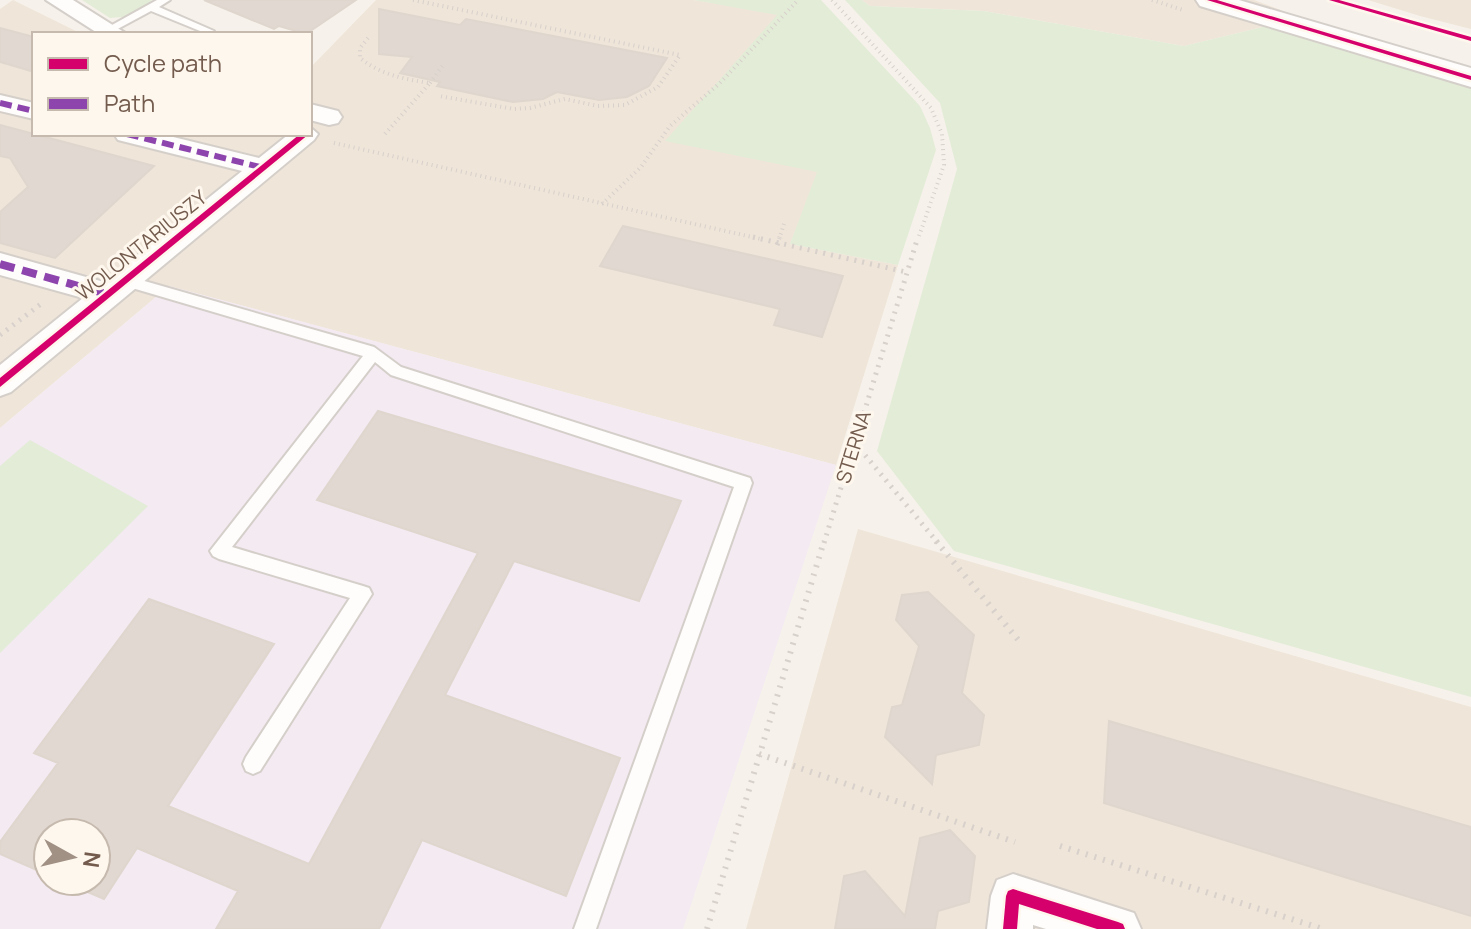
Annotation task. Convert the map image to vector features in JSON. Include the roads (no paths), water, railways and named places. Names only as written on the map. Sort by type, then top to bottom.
[{"type":"street","points":[[57,0],[112,32]]},
{"type":"street","points":[[1210,0],[1471,78]]},
{"type":"street","points":[[1294,0],[1471,53]]},
{"type":"street","points":[[0,103],[32,111]]},
{"type":"street","points":[[135,136],[264,168]]},
{"type":"street","name":"WOLONTARIUSZY","points":[[1,382],[119,288],[300,136]]},
{"type":"street","points":[[0,264],[119,288]]},
{"type":"street","points":[[1010,929],[1013,896],[1118,929]]},
{"type":"lane","points":[[112,32],[165,0]]},
{"type":"lane","points":[[152,8],[209,31]]},
{"type":"lane","points":[[119,288],[374,353],[396,371],[744,483],[585,929]]},
{"type":"lane","points":[[253,764],[363,594],[219,551],[374,353]]}]
